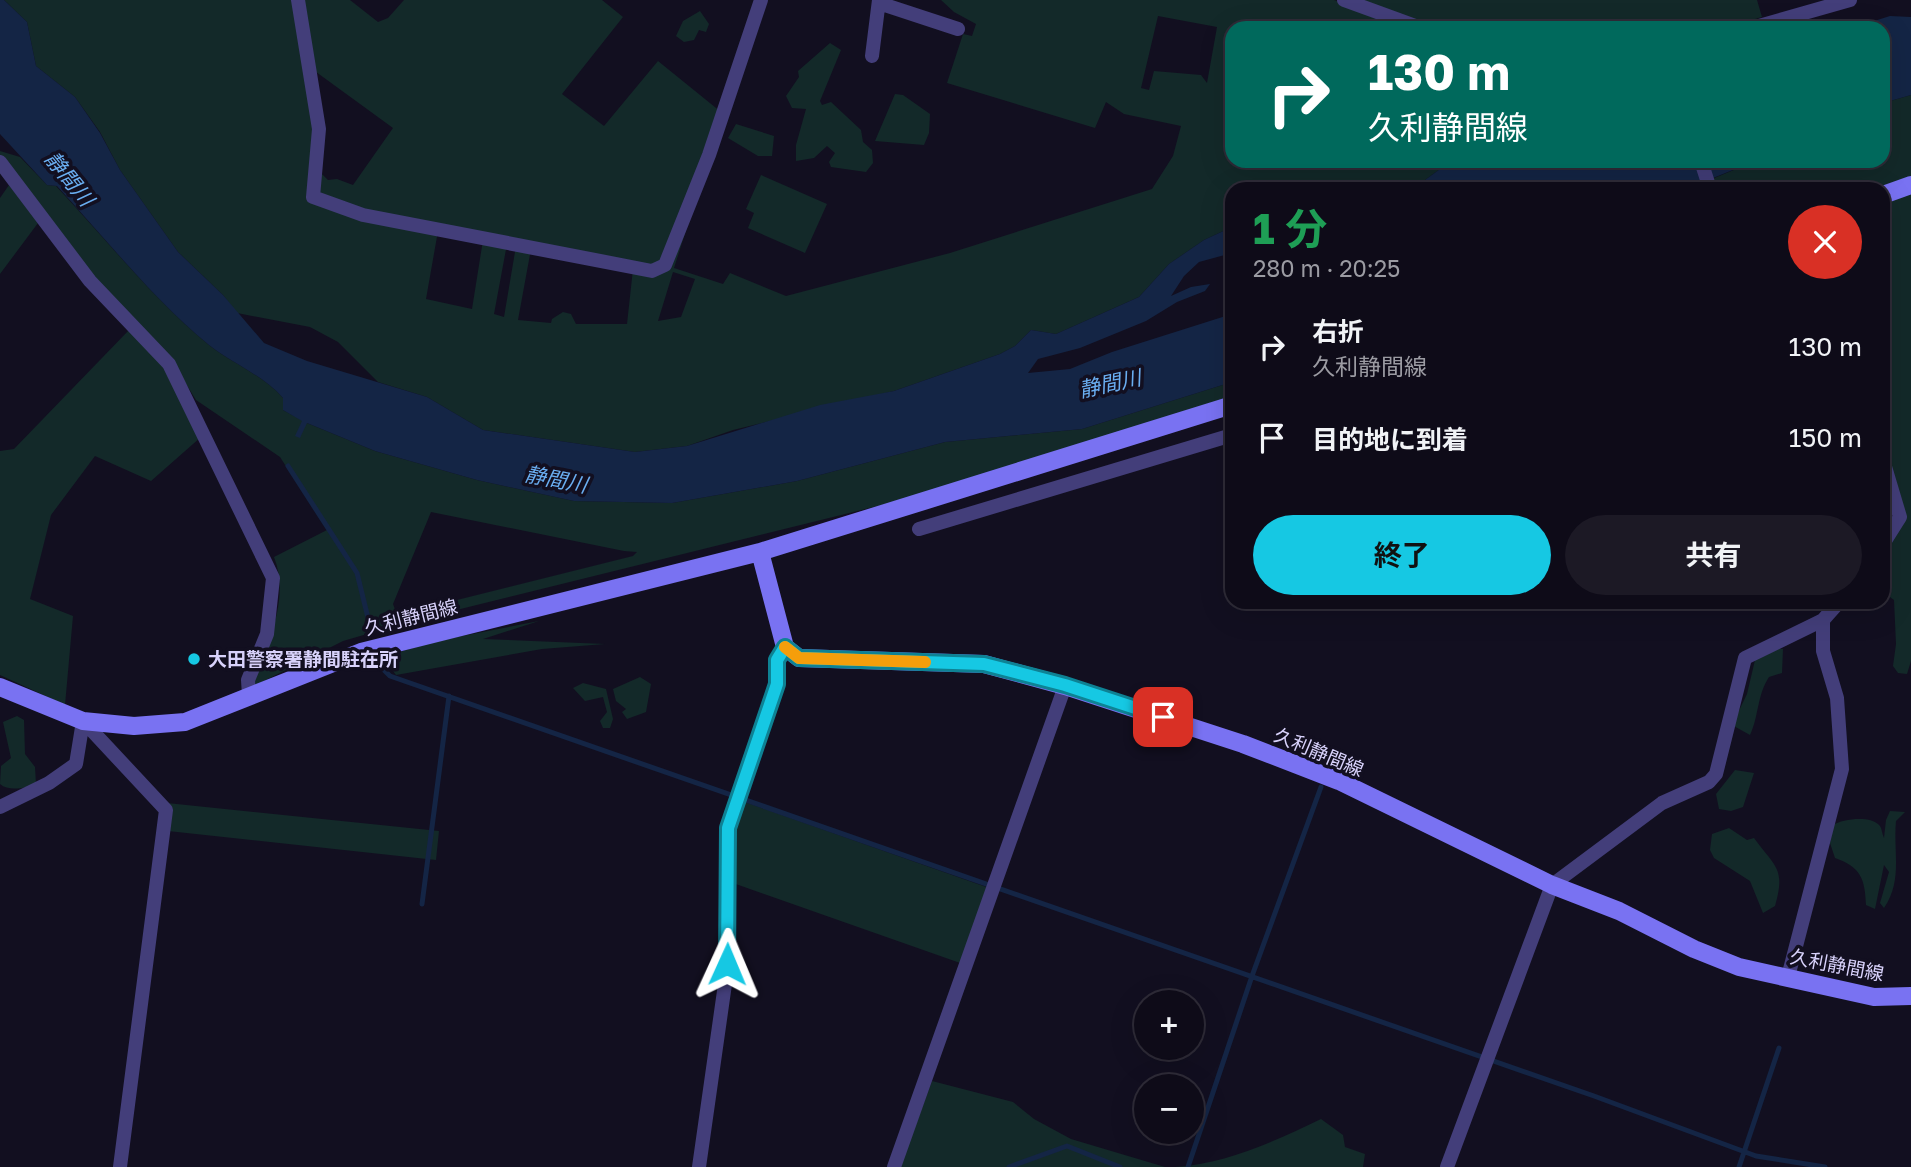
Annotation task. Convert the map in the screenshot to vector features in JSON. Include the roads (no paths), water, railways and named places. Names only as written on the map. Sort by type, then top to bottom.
[{"type":"main road","points":[[1890,192],[1911,185]]},
{"type":"main road","name":"久利静間線","points":[[0,687],[83,721],[134,726],[185,722],[360,652],[760,552],[1225,407]]},
{"type":"main road","points":[[760,552],[785,647]]},
{"type":"main road","name":"久利静間線","points":[[785,647],[799,658],[984,664],[1065,685],[1233,740],[1339,781],[1552,885],[1619,911],[1694,949],[1739,967],[1874,997],[1911,996]]},
{"type":"street","points":[[298,0],[319,129],[313,198],[363,215],[652,271],[665,265],[709,155],[761,0]]},
{"type":"street","points":[[1344,0],[1402,21]]},
{"type":"street","points":[[1776,21],[1850,0]]},
{"type":"street","points":[[873,56],[879,2],[958,29]]},
{"type":"street","points":[[0,162],[90,281],[169,364],[273,578],[267,634],[248,680],[249,695]]},
{"type":"street","points":[[919,529],[1225,437]]},
{"type":"street","points":[[1890,483],[1900,517],[1890,533]]},
{"type":"street","points":[[1447,1167],[1552,885],[1662,803],[1709,782],[1716,774],[1745,659],[1823,620],[1833,609]]},
{"type":"street","points":[[1788,977],[1842,769],[1837,698],[1823,651],[1823,620]]},
{"type":"street","points":[[699,1167],[727,970],[728,828],[777,684],[777,660],[785,647]]},
{"type":"street","points":[[894,1167],[1065,685]]},
{"type":"street","points":[[0,807],[49,783],[76,764],[83,721]]},
{"type":"street","points":[[83,721],[166,810],[120,1167]]},
{"type":"water","name":"静間川","points":[[0,0],[4,0],[27,22],[36,66],[75,97],[100,133],[120,170],[178,252],[223,295],[264,343],[307,361],[427,397],[483,430],[635,452],[687,446],[820,405],[894,391],[1000,354],[1015,346],[1031,330],[1056,334],[1139,297],[1169,264],[1204,240],[1225,230],[1225,255],[1199,262],[1184,276],[1171,296],[1191,287],[1210,284],[1205,291],[1177,302],[1146,321],[1080,348],[1038,359],[1028,373],[1070,369],[1112,352],[1225,316],[1225,384],[1082,429],[945,442],[797,481],[672,503],[574,501],[477,480],[375,451],[307,423],[300,438],[295,436],[302,421],[283,410],[283,398],[188,327],[57,186],[47,185],[0,134]]},
{"type":"water","points":[[1890,16],[1911,17],[1911,95],[1890,101],[1890,21],[1874,21]]},
{"type":"water","points":[[1441,168],[1738,168],[1703,182],[1410,182],[1425,180]]},
{"type":"waterway","points":[[288,466],[357,573],[371,630]]},
{"type":"waterway","points":[[379,665],[390,676],[1594,1096],[1756,1156],[1825,1167]]},
{"type":"waterway","points":[[422,904],[449,696]]},
{"type":"waterway","points":[[1188,1167],[1252,976],[1321,787]]},
{"type":"waterway","points":[[1739,1167],[1779,1048]]},
{"type":"waterway","points":[[1009,1167],[1067,1146],[1120,1167]]},
{"type":"place","name":"大田警察署静間駐在所","points":[[194,659]]}]
